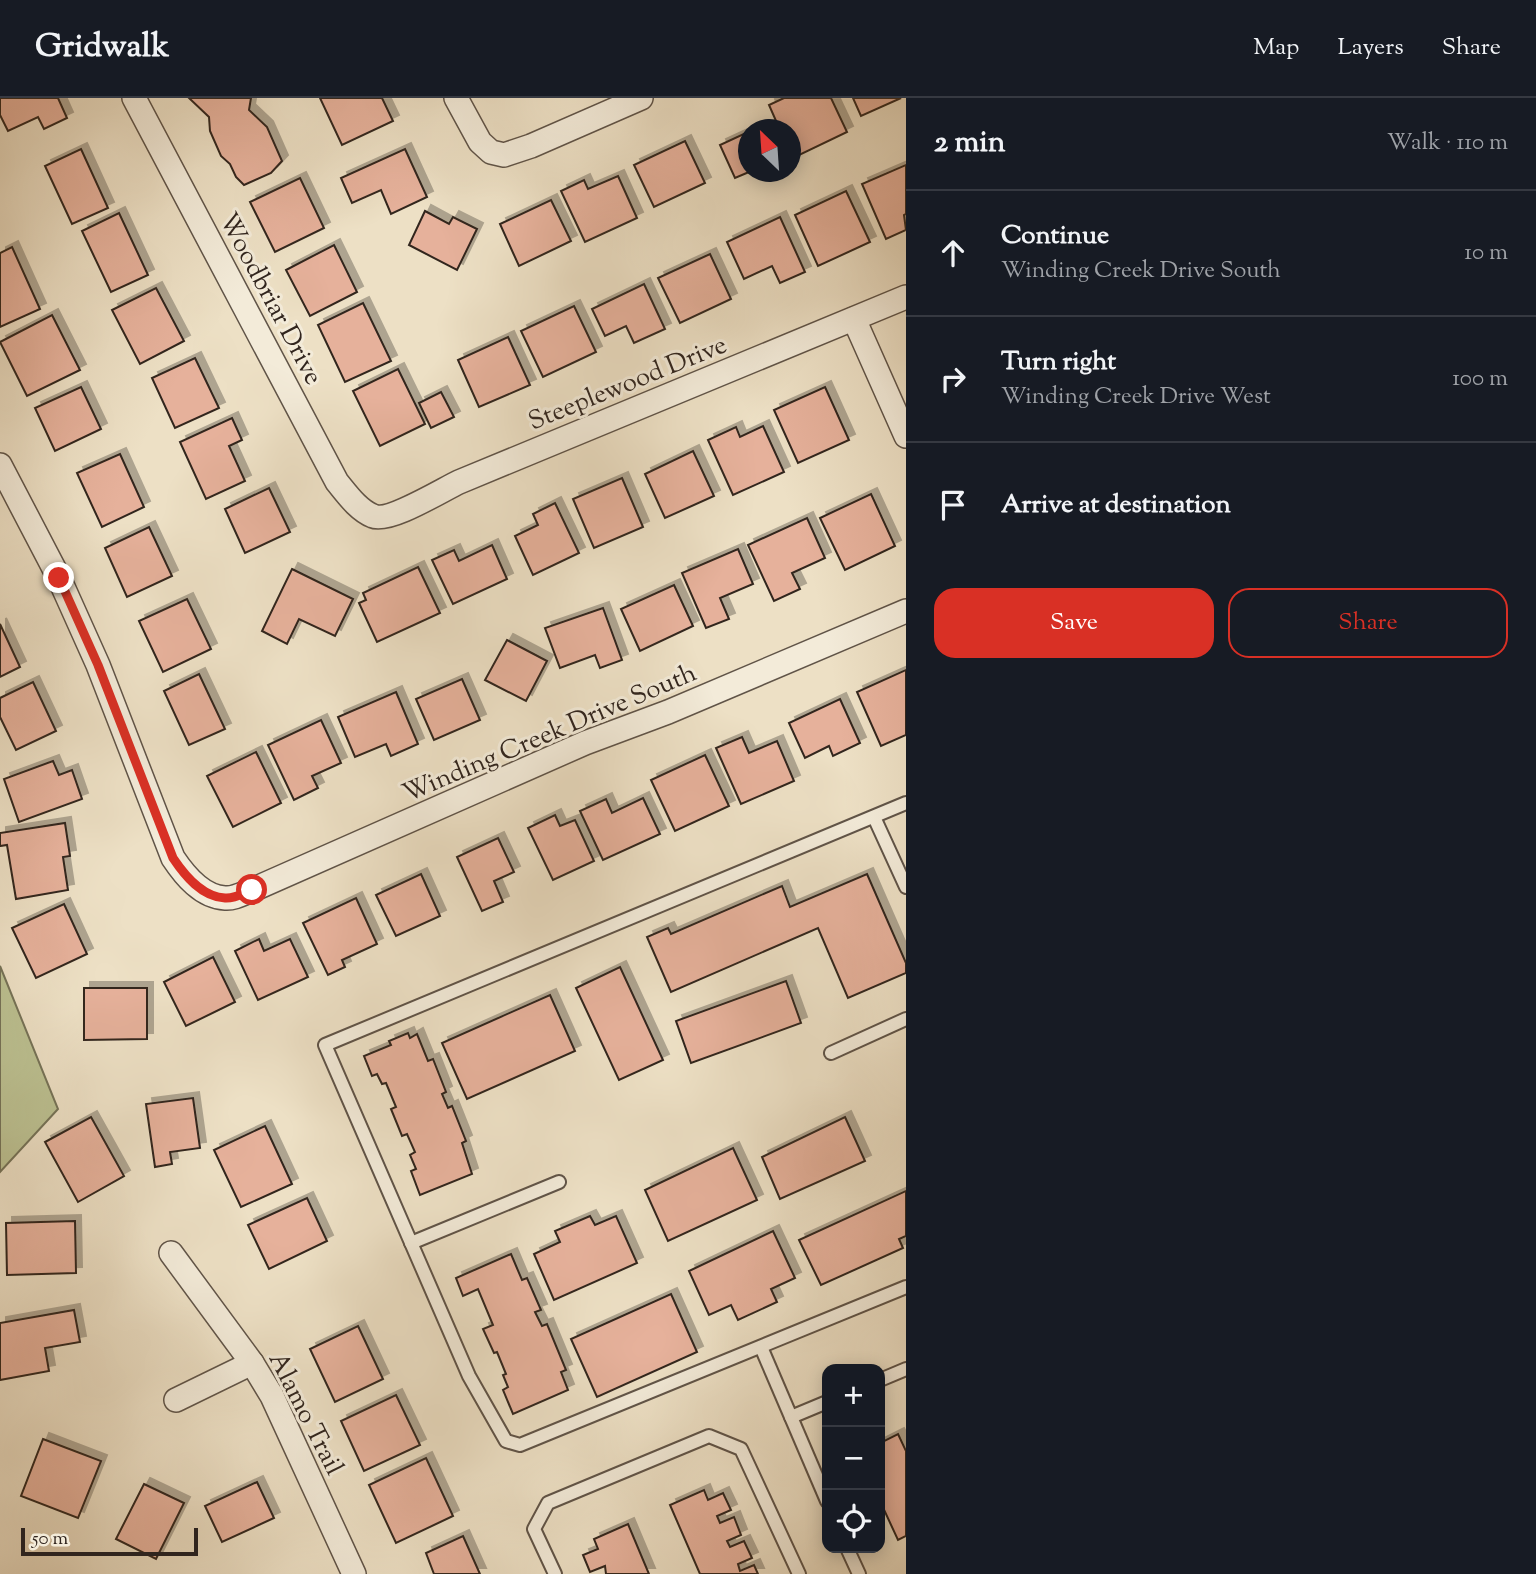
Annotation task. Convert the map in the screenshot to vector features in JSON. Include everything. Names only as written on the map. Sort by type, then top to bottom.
[{"type":"street","name":"Woodbriar Drive","points":[[134,98],[337,482],[355,503],[371,516]]},
{"type":"street","points":[[456,98],[480,142],[491,152],[504,155],[641,98]]},
{"type":"street","name":"Steeplewood Drive","points":[[371,516],[379,518],[392,515],[459,482],[906,297]]},
{"type":"street","points":[[854,319],[906,436]]},
{"type":"street","name":"Winding Creek Drive South","points":[[0,465],[59,578],[98,665],[173,858],[186,878],[213,896],[228,899],[585,743],[668,712],[906,611]]},
{"type":"street","name":"Alamo Trail","points":[[171,1253],[252,1363],[272,1396],[354,1574]]},
{"type":"street","points":[[176,1400],[252,1363]]},
{"type":"lane","points":[[906,803],[325,1045],[469,1376],[506,1441],[520,1445],[906,1287]]},
{"type":"lane","points":[[874,817],[906,887]]},
{"type":"lane","points":[[831,1053],[906,1018]]},
{"type":"lane","points":[[411,1242],[559,1182]]},
{"type":"lane","points":[[761,1347],[822,1490]]},
{"type":"lane","points":[[885,1378],[906,1370]]},
{"type":"lane","points":[[791,1417],[822,1404]]},
{"type":"lane","points":[[555,1574],[534,1529],[548,1503],[709,1436],[741,1449],[799,1574]]},
{"type":"lane","points":[[849,1553],[859,1574]]},
{"type":"green space","points":[[0,966],[58,1109],[0,1172]]},
{"type":"building","points":[[0,98],[58,98],[67,118],[44,129],[38,117],[8,131],[0,115]]},
{"type":"building","points":[[189,98],[251,98],[249,110],[267,127],[282,161],[271,173],[244,185],[221,156],[210,131],[209,117]]},
{"type":"building","points":[[320,98],[382,98],[393,121],[342,145]]},
{"type":"building","points":[[784,98],[831,98],[847,132],[801,154],[801,119],[775,119],[769,105]]},
{"type":"building","points":[[853,98],[901,98],[861,116]]},
{"type":"building","points":[[738,137],[738,177],[735,178],[720,145]]},
{"type":"building","points":[[685,141],[705,183],[654,207],[634,165]]},
{"type":"building","points":[[81,149],[108,208],[72,224],[45,166]]},
{"type":"building","points":[[405,149],[427,197],[391,214],[381,190],[352,203],[341,178]]},
{"type":"building","points":[[906,165],[906,230],[886,239],[862,184]]},
{"type":"building","points":[[618,176],[637,218],[585,242],[561,191],[584,180],[588,189]]},
{"type":"building","points":[[300,178],[324,228],[275,252],[250,202]]},
{"type":"building","points":[[846,191],[870,242],[818,266],[795,215]]},
{"type":"building","points":[[551,200],[571,241],[519,266],[500,224]]},
{"type":"building","points":[[425,211],[449,224],[453,217],[477,229],[457,270],[409,245]]},
{"type":"building","points":[[119,213],[148,275],[111,292],[82,231]]},
{"type":"building","points":[[780,217],[805,272],[780,283],[772,266],[744,279],[727,242]]},
{"type":"building","points":[[334,245],[357,292],[310,316],[286,270]]},
{"type":"building","points":[[12,247],[40,309],[0,327],[0,253]]},
{"type":"building","points":[[710,254],[731,299],[680,323],[658,278]]},
{"type":"building","points":[[644,284],[665,329],[634,343],[626,326],[605,336],[592,309]]},
{"type":"building","points":[[156,288],[184,341],[140,364],[112,310]]},
{"type":"building","points":[[363,303],[391,361],[345,382],[318,325]]},
{"type":"building","points":[[574,306],[596,352],[543,377],[521,331]]},
{"type":"building","points":[[52,315],[80,370],[27,396],[0,342]]},
{"type":"building","points":[[508,337],[530,385],[479,407],[458,360]]},
{"type":"building","points":[[195,358],[219,408],[175,428],[152,378]]},
{"type":"building","points":[[398,369],[425,424],[380,446],[353,391]]},
{"type":"building","points":[[81,387],[101,429],[55,451],[35,408]]},
{"type":"building","points":[[825,387],[849,440],[798,463],[774,410]]},
{"type":"building","points":[[441,392],[454,417],[431,428],[419,403]]},
{"type":"building","points":[[232,418],[242,440],[229,446],[245,481],[206,499],[180,442]]},
{"type":"building","points":[[763,426],[784,472],[733,495],[708,440],[736,427],[740,437]]},
{"type":"building","points":[[693,451],[714,496],[665,518],[645,474]]},
{"type":"building","points":[[120,454],[144,507],[102,527],[77,473]]},
{"type":"building","points":[[622,478],[643,527],[594,548],[573,499]]},
{"type":"building","points":[[269,488],[290,532],[245,553],[225,509]]},
{"type":"building","points":[[871,494],[895,546],[845,570],[820,518]]},
{"type":"building","points":[[555,503],[579,553],[533,575],[515,536],[538,525],[533,514]]},
{"type":"building","points":[[807,518],[825,558],[792,573],[800,589],[774,601],[748,545]]},
{"type":"building","points":[[149,527],[172,576],[127,597],[105,548]]},
{"type":"building","points":[[492,545],[507,579],[453,604],[432,560],[454,550],[459,561]]},
{"type":"building","points":[[738,549],[753,584],[720,598],[729,619],[706,628],[682,573]]},
{"type":"building","points":[[418,567],[440,613],[377,642],[359,603],[366,600],[363,593]]},
{"type":"building","points":[[292,569],[353,599],[335,636],[299,619],[287,644],[262,631]]},
{"type":"building","points":[[674,585],[693,626],[640,651],[621,609]]},
{"type":"building","points":[[187,599],[211,649],[163,672],[139,621]]},
{"type":"building","points":[[603,608],[622,660],[600,668],[595,655],[560,668],[545,628]]},
{"type":"building","points":[[0,624],[20,667],[0,677]]},
{"type":"building","points":[[507,640],[547,661],[526,701],[485,680]]},
{"type":"building","points":[[906,670],[906,735],[881,746],[857,692]]},
{"type":"building","points":[[199,674],[225,729],[189,745],[164,691]]},
{"type":"building","points":[[462,679],[480,720],[434,740],[416,699]]},
{"type":"building","points":[[33,682],[56,731],[16,750],[0,717],[0,698]]},
{"type":"building","points":[[396,692],[418,744],[391,756],[386,744],[355,757],[338,717]]},
{"type":"building","points":[[840,699],[860,743],[833,756],[829,746],[805,758],[789,723]]},
{"type":"building","points":[[321,720],[341,763],[312,776],[318,788],[294,800],[268,745]]},
{"type":"building","points":[[742,737],[749,753],[777,741],[794,781],[741,804],[716,748]]},
{"type":"building","points":[[256,752],[281,803],[233,827],[207,776]]},
{"type":"building","points":[[705,755],[729,806],[675,831],[651,780]]},
{"type":"building","points":[[53,761],[59,775],[72,770],[82,799],[19,822],[4,779]]},
{"type":"building","points":[[643,798],[660,834],[603,860],[580,811],[606,799],[612,813]]},
{"type":"building","points":[[555,815],[560,826],[575,820],[594,861],[553,880],[528,828]]},
{"type":"building","points":[[65,823],[70,856],[63,857],[68,890],[16,899],[7,845],[0,846],[0,833]]},
{"type":"building","points":[[498,838],[514,872],[494,881],[503,902],[482,911],[457,857]]},
{"type":"building","points":[[421,874],[440,916],[396,936],[376,895]]},
{"type":"building","points":[[867,874],[906,963],[906,973],[848,998],[818,928],[671,992],[647,937],[668,928],[671,934],[782,886],[790,907]]},
{"type":"building","points":[[356,898],[377,944],[342,960],[345,967],[328,975],[303,923]]},
{"type":"building","points":[[64,904],[87,954],[36,978],[12,928]]},
{"type":"building","points":[[259,939],[264,951],[290,939],[308,977],[258,1000],[235,951]]},
{"type":"building","points":[[213,957],[235,1002],[186,1026],[164,982]]},
{"type":"building","points":[[620,967],[663,1060],[619,1080],[576,988]]},
{"type":"building","points":[[786,981],[801,1023],[691,1063],[676,1021]]},
{"type":"building","points":[[84,988],[147,988],[147,1039],[84,1040]]},
{"type":"building","points":[[550,995],[575,1051],[467,1099],[442,1043]]},
{"type":"building","points":[[408,1033],[410,1038],[417,1034],[428,1061],[433,1059],[446,1092],[442,1094],[448,1108],[452,1106],[466,1141],[462,1143],[472,1174],[420,1195],[411,1171],[416,1169],[410,1155],[415,1152],[407,1134],[402,1136],[391,1109],[396,1107],[386,1083],[382,1084],[377,1074],[372,1076],[364,1056],[391,1045],[389,1041]]},
{"type":"building","points":[[193,1098],[200,1148],[170,1152],[172,1164],[155,1167],[146,1104]]},
{"type":"building","points":[[91,1117],[124,1176],[78,1202],[45,1142]]},
{"type":"building","points":[[845,1117],[865,1161],[780,1199],[762,1157]]},
{"type":"building","points":[[265,1126],[292,1184],[241,1207],[214,1150]]},
{"type":"building","points":[[733,1148],[757,1200],[668,1241],[645,1190]]},
{"type":"building","points":[[906,1191],[906,1236],[899,1239],[903,1248],[821,1285],[799,1240]]},
{"type":"building","points":[[307,1198],[327,1241],[269,1269],[248,1225]]},
{"type":"building","points":[[590,1216],[595,1225],[616,1216],[637,1263],[554,1300],[534,1254],[560,1242],[555,1231]]},
{"type":"building","points":[[75,1221],[76,1273],[7,1275],[6,1223]]},
{"type":"building","points":[[773,1231],[795,1278],[771,1289],[777,1302],[738,1320],[731,1305],[709,1315],[689,1271]]},
{"type":"building","points":[[511,1254],[522,1280],[527,1278],[541,1310],[535,1312],[542,1326],[547,1324],[566,1370],[561,1372],[568,1390],[513,1414],[503,1390],[508,1387],[503,1375],[506,1374],[483,1329],[493,1325],[478,1289],[463,1296],[456,1278]]},
{"type":"building","points":[[671,1294],[697,1352],[597,1397],[571,1339]]},
{"type":"building","points":[[74,1310],[80,1342],[45,1348],[49,1371],[0,1380],[0,1323]]},
{"type":"building","points":[[358,1326],[383,1379],[335,1402],[310,1349]]},
{"type":"building","points":[[396,1395],[420,1445],[364,1471],[341,1421]]},
{"type":"building","points":[[898,1434],[906,1451],[906,1536],[898,1540],[885,1512],[885,1440]]},
{"type":"building","points":[[43,1439],[101,1461],[78,1518],[21,1496]]},
{"type":"building","points":[[426,1458],[453,1516],[396,1543],[369,1485]]},
{"type":"building","points":[[257,1482],[274,1518],[222,1542],[205,1506]]},
{"type":"building","points":[[144,1484],[184,1503],[156,1559],[116,1539]]},
{"type":"building","points":[[704,1490],[708,1500],[723,1493],[731,1510],[717,1516],[720,1523],[734,1517],[741,1535],[727,1541],[730,1547],[744,1541],[752,1558],[738,1564],[740,1571],[754,1565],[758,1574],[700,1574],[670,1505]]},
{"type":"building","points":[[628,1524],[649,1574],[606,1574],[605,1566],[590,1572],[583,1555],[598,1549],[594,1539]]},
{"type":"building","points":[[463,1536],[480,1574],[434,1574],[426,1553]]},
{"type":"route","points":[[59,578],[98,665],[173,858],[186,878],[213,896],[228,899],[252,890]]}]
